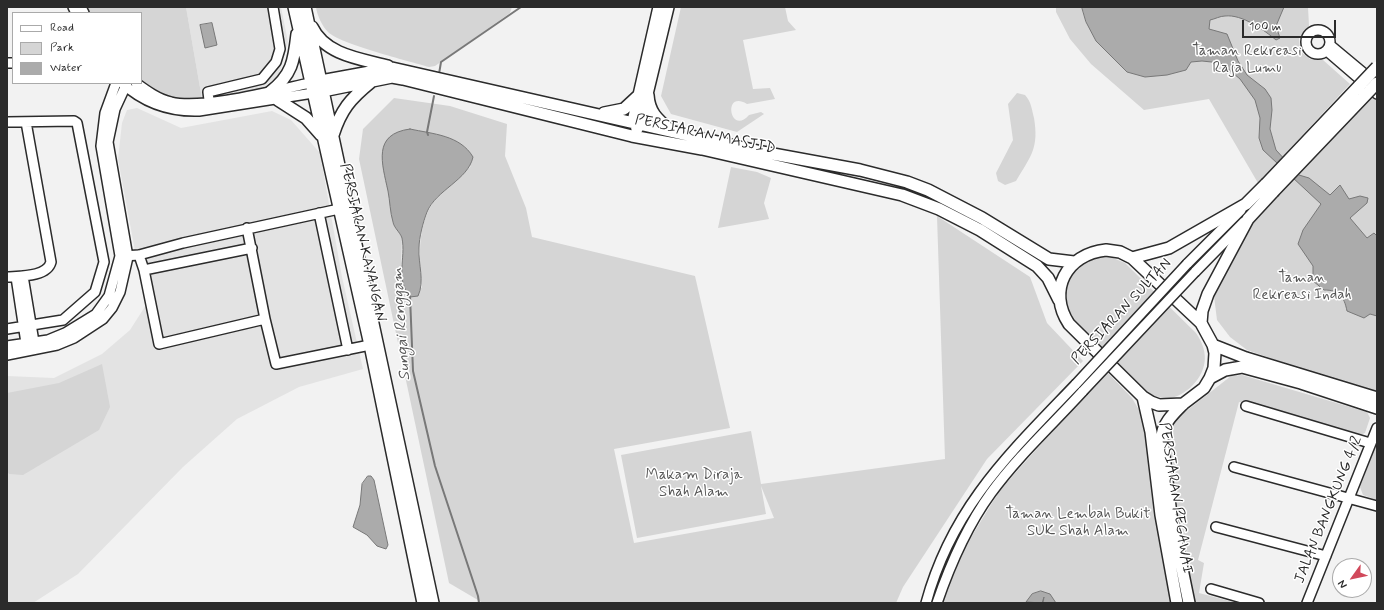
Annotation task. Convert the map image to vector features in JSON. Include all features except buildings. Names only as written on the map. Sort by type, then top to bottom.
[{"type":"main road","name":"PERSIARAN KAYANGAN","points":[[294,7],[328,136],[433,603]]},
{"type":"main road","points":[[659,7],[643,94],[653,115],[670,130]]},
{"type":"main road","points":[[668,7],[643,94],[634,117],[635,124],[637,130],[641,133],[702,149]]},
{"type":"main road","name":"PERSIARAN KAYANGAN","points":[[306,12],[316,87]]},
{"type":"main road","points":[[306,12],[314,33],[329,47],[340,52],[392,68]]},
{"type":"main road","points":[[298,26],[295,55],[290,72],[280,84],[274,96],[306,118],[328,136],[351,99],[373,81]]},
{"type":"main road","name":"PERSIARAN SULTAN","points":[[1248,219],[1269,188],[1377,67]]},
{"type":"main road","name":"PERSIARAN MASJID","points":[[316,87],[392,68],[762,152],[860,170],[907,182],[958,205],[1049,259],[1074,262]]},
{"type":"main road","name":"PERSIARAN MASJID","points":[[316,87],[373,81],[392,77],[403,79],[632,136],[702,149],[902,195],[939,209],[980,230],[1037,266],[1048,278],[1059,300],[1060,309],[1069,324],[1143,397]]},
{"type":"main road","name":"PERSIARAN SULTAN","points":[[1246,204],[1269,188],[1377,84]]},
{"type":"main road","points":[[600,114],[624,109],[643,94]]},
{"type":"main road","points":[[592,125],[607,125],[621,129],[631,127],[635,124]]},
{"type":"main road","name":"PERSIARAN KAYANGAN","points":[[328,136],[339,209],[370,345],[423,603]]},
{"type":"main road","points":[[1132,258],[1169,248],[1246,204]]},
{"type":"main road","points":[[1201,323],[1202,311],[1208,294],[1248,219]]},
{"type":"main road","points":[[1059,300],[1060,285],[1064,275],[1074,262],[1087,254],[1106,250],[1120,252],[1132,258],[1201,323],[1213,345],[1215,358],[1210,378]]},
{"type":"main road","points":[[1213,345],[1246,358],[1377,398]]},
{"type":"main road","points":[[1210,378],[1225,370],[1242,367],[1301,383],[1377,408]]},
{"type":"main road","name":"PERSIARAN PEGAWAI","points":[[1189,603],[1171,515],[1162,430],[1183,404],[1204,388],[1210,378]]},
{"type":"main road","points":[[1143,397],[1159,405],[1183,404]]},
{"type":"main road","name":"PERSIARAN PEGAWAI","points":[[1143,397],[1151,432],[1161,514],[1177,603]]},
{"type":"street","points":[[210,106],[208,92],[262,79],[276,62],[280,48],[273,7]]},
{"type":"street","points":[[1377,84],[1329,48],[1377,94]]},
{"type":"street","points":[[7,355],[57,345],[74,338],[103,319],[112,308],[120,292],[124,256],[108,142],[122,84],[151,102],[167,109],[187,111],[316,87]]},
{"type":"street","points":[[137,84],[147,91],[171,102],[210,106]]},
{"type":"street","points":[[7,122],[74,121],[77,123],[104,262],[95,292],[64,320],[7,329]]},
{"type":"street","points":[[26,122],[52,262],[43,272],[15,276],[30,343]]},
{"type":"street","name":"PERSIARAN SULTAN","points":[[926,603],[949,540],[980,490],[1004,459],[1187,264],[1246,204]]},
{"type":"street","points":[[124,256],[139,255],[248,228],[339,209]]},
{"type":"street","points":[[319,213],[348,350]]},
{"type":"street","name":"PERSIARAN SULTAN","points":[[937,603],[974,519],[991,492],[1195,272],[1248,219]]},
{"type":"street","points":[[248,228],[265,319],[276,364],[370,345]]},
{"type":"street","points":[[144,270],[252,248]]},
{"type":"street","points":[[139,255],[144,270],[159,344],[265,319]]},
{"type":"street","points":[[7,346],[48,340],[65,333],[96,314],[109,296],[124,256]]},
{"type":"street","points":[[1246,406],[1370,443]]},
{"type":"street","name":"JALAN BANGKUNG 4/2","points":[[1307,603],[1377,428]]},
{"type":"street","points":[[1234,467],[1350,497],[1377,506]]},
{"type":"street","points":[[1216,527],[1326,556]]},
{"type":"street","points":[[1211,589],[1259,603]]},
{"type":"shaded area","points":[[186,7],[281,7],[288,42],[279,75],[261,89],[202,99]]},
{"type":"shaded area","points":[[137,108],[181,128],[272,111],[291,120],[320,153],[342,277],[363,369],[299,387],[237,419],[183,467],[78,574],[33,603],[7,603],[7,376],[54,378],[102,354],[130,330],[146,305],[118,159],[122,123],[127,110]]},
{"type":"green space","points":[[88,7],[186,7],[202,99],[170,97],[163,95],[142,84],[142,12],[90,12]]},
{"type":"green space","points":[[316,7],[512,7],[510,13],[435,66],[429,67],[360,47],[335,37],[324,27]]},
{"type":"green space","points":[[681,7],[785,7],[788,21],[796,30],[743,40],[753,89],[770,88],[775,99],[747,104],[739,101],[734,102],[732,112],[733,117],[737,120],[742,120],[749,115],[761,112],[764,114],[737,132],[671,114],[661,96]]},
{"type":"green space","name":"Taman Rekreasi Raja Lumu","points":[[1056,7],[1308,7],[1309,26],[1299,38],[1300,51],[1310,59],[1323,60],[1350,84],[1258,183],[1209,99],[1144,110],[1091,64],[1070,39],[1056,12]]},
{"type":"green space","points":[[1017,93],[1025,95],[1031,106],[1035,128],[1034,145],[1030,158],[1016,181],[1005,185],[998,181],[996,173],[1013,140],[1008,104]]},
{"type":"green space","name":"Taman Rekreasi Indah","points":[[1372,95],[1377,100],[1377,395],[1247,350],[1230,337],[1217,320],[1214,296],[1225,268],[1256,217]]},
{"type":"green space","name":"Makam Diraja Shah Alam","points":[[394,98],[450,106],[507,124],[505,156],[526,208],[532,237],[695,276],[730,428],[614,449],[634,543],[774,518],[761,486],[766,514],[637,538],[621,455],[751,431],[761,484],[945,459],[937,216],[1030,277],[1047,323],[1083,361],[987,459],[903,587],[896,603],[483,603],[449,583],[359,159],[363,129]],"holes":[[[471,166],[439,195],[426,216],[420,252],[422,288],[401,271],[402,237],[393,223],[390,200]]]},
{"type":"green space","points":[[731,167],[757,172],[771,178],[764,203],[769,219],[718,228]]},
{"type":"green space","points":[[1098,256],[1113,258],[1125,263],[1196,333],[1203,348],[1205,362],[1196,382],[1183,393],[1171,398],[1146,394],[1071,323],[1066,312],[1064,302],[1066,283],[1071,274],[1078,267]]},
{"type":"green space","points":[[102,364],[110,407],[99,430],[23,475],[9,474],[7,471],[7,393],[59,383]]},
{"type":"green space","name":"Taman Lembah Bukit SUK Shah Alam","points":[[1108,373],[1132,398],[1142,415],[1171,603],[942,603],[965,547],[1000,490],[1104,374]]},
{"type":"green space","points":[[1242,375],[1367,412],[1370,418],[1365,433],[1358,436],[1239,402],[1198,560],[1204,563],[1199,593],[1237,603],[1195,603],[1164,438],[1171,423],[1231,376]]},
{"type":"green space","points":[[1377,442],[1377,500],[1363,495],[1360,487]]},
{"type":"water","points":[[1082,7],[1284,7],[1276,26],[1280,38],[1276,40],[1245,20],[1232,16],[1223,16],[1210,20],[1209,29],[1227,34],[1238,61],[1247,75],[1265,89],[1271,98],[1272,110],[1270,129],[1276,150],[1299,175],[1309,178],[1330,195],[1340,185],[1349,199],[1360,196],[1368,198],[1367,203],[1350,218],[1367,238],[1374,233],[1377,236],[1377,316],[1370,314],[1364,318],[1347,311],[1344,301],[1340,295],[1334,291],[1324,290],[1313,281],[1313,266],[1298,244],[1303,230],[1321,204],[1263,150],[1259,138],[1260,118],[1255,100],[1240,79],[1221,63],[1202,61],[1191,62],[1186,70],[1167,75],[1145,77],[1127,72],[1096,41],[1086,22]]},
{"type":"water","points":[[212,23],[217,45],[205,48],[200,25]]},
{"type":"water","points":[[410,129],[437,134],[453,140],[461,144],[473,157],[465,172],[459,179],[437,197],[427,212],[419,244],[421,278],[420,290],[418,296],[410,297],[403,283],[402,238],[392,218],[382,160],[382,151],[385,143],[390,137],[398,132]]},
{"type":"water","points":[[368,476],[371,476],[374,480],[388,545],[386,549],[377,546],[367,535],[353,527],[360,505],[362,484]]},
{"type":"water","points":[[1041,591],[1050,594],[1056,603],[1043,603],[1044,597],[1042,603],[1026,602],[1032,594]]},
{"type":"waterway","name":"Sungai Renggam","points":[[439,74],[441,62],[521,7]]},
{"type":"waterway","name":"Sungai Renggam","points":[[428,135],[427,132],[434,96]]},
{"type":"waterway","name":"Sungai Renggam","points":[[410,296],[413,371],[435,466],[479,603]]}]
